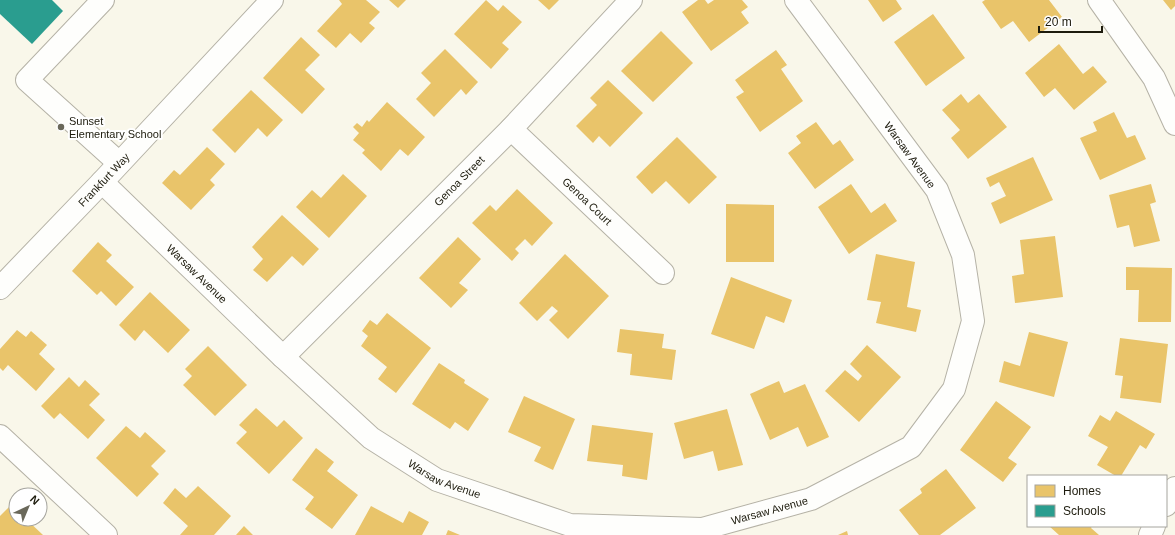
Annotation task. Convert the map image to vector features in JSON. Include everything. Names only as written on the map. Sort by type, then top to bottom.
[{"type":"street","points":[[103,0],[27,80],[120,163]]},
{"type":"street","name":"Frankfurt Way","points":[[0,288],[120,163],[272,0]]},
{"type":"street","name":"Genoa Street","points":[[283,357],[511,129],[631,0]]},
{"type":"street","name":"Warsaw Avenue","points":[[102,182],[283,357],[370,438],[437,480],[570,525],[702,529],[811,499],[912,447],[954,389],[973,321],[963,255],[937,190],[796,0]]},
{"type":"street","points":[[1099,0],[1154,78],[1175,124]]},
{"type":"street","name":"Genoa Court","points":[[511,129],[663,273]]},
{"type":"street","points":[[0,436],[106,535]]},
{"type":"street","points":[[1167,503],[1175,488]]},
{"type":"building: Homes","points":[[339,0],[366,0],[380,12],[369,23],[375,28],[361,43],[350,33],[336,48],[317,31],[342,4]]},
{"type":"building: Homes","points":[[389,0],[406,0],[398,8]]},
{"type":"building: Homes","points":[[486,0],[498,11],[503,5],[522,22],[502,43],[509,49],[491,69],[454,34]]},
{"type":"building: Homes","points":[[538,0],[559,0],[549,10]]},
{"type":"building: Homes","points":[[698,0],[705,0],[708,4],[714,0],[742,0],[748,7],[741,12],[749,23],[711,51],[682,12]]},
{"type":"building: Homes","points":[[868,0],[896,0],[902,9],[883,22]]},
{"type":"building: Homes","points":[[985,0],[1049,0],[1062,17],[1029,42],[1013,21],[1001,29],[982,2]]},
{"type":"building: Homes","points":[[1163,0],[1175,0],[1175,6],[1171,10]]},
{"type":"building: Homes","points":[[933,14],[965,58],[926,86],[894,42]]},
{"type":"building: Homes","points":[[661,31],[693,63],[653,102],[621,71]]},
{"type":"building: Homes","points":[[301,37],[320,55],[305,70],[325,89],[302,114],[263,78]]},
{"type":"building: Homes","points":[[1059,44],[1083,74],[1093,66],[1107,82],[1074,110],[1055,88],[1044,97],[1025,73]]},
{"type":"building: Homes","points":[[445,49],[478,82],[466,95],[461,89],[434,117],[416,99],[431,83],[421,73]]},
{"type":"building: Homes","points":[[776,50],[787,65],[781,69],[803,101],[760,132],[736,97],[744,92],[735,80]]},
{"type":"building: Homes","points":[[608,80],[643,113],[610,147],[599,136],[593,143],[576,126],[597,105],[590,98]]},
{"type":"building: Homes","points":[[251,90],[283,120],[267,137],[258,128],[235,153],[212,130]]},
{"type":"building: Homes","points":[[961,94],[968,103],[979,94],[1007,127],[968,159],[951,138],[960,130],[942,110]]},
{"type":"building: Homes","points":[[387,102],[425,137],[408,156],[400,149],[381,171],[362,153],[365,150],[353,140],[359,133],[353,127],[357,123],[362,127],[367,120],[369,122]]},
{"type":"building: Homes","points":[[1114,112],[1127,138],[1135,135],[1146,159],[1100,180],[1080,138],[1097,131],[1093,122]]},
{"type":"building: Homes","points":[[816,122],[833,145],[840,140],[854,160],[815,189],[788,153],[801,143],[796,136]]},
{"type":"building: Homes","points":[[677,137],[717,177],[689,204],[666,181],[652,194],[636,177]]},
{"type":"building: Homes","points":[[207,147],[225,164],[210,180],[215,185],[191,210],[162,183],[174,170],[180,175]]},
{"type":"building: Homes","points":[[1033,157],[1053,200],[1000,224],[991,203],[1006,196],[999,182],[990,187],[986,178]]},
{"type":"building: Homes","points":[[343,174],[367,196],[329,238],[296,207],[312,190],[321,198]]},
{"type":"building: Homes","points":[[851,184],[871,213],[885,203],[897,221],[849,254],[818,207]]},
{"type":"building: Homes","points":[[1151,184],[1156,202],[1150,204],[1160,241],[1134,247],[1129,225],[1117,228],[1109,195]]},
{"type":"building: Homes","points":[[517,189],[553,223],[532,246],[525,239],[515,249],[519,253],[512,261],[472,223],[490,205],[496,211]]},
{"type":"building: Homes","points":[[726,204],[774,205],[774,262],[726,262]]},
{"type":"building: Homes","points":[[282,215],[319,249],[303,266],[292,256],[267,282],[253,270],[263,259],[252,247]]},
{"type":"building: Homes","points":[[1055,236],[1063,297],[1015,303],[1012,276],[1024,274],[1020,240]]},
{"type":"building: Homes","points":[[458,237],[481,259],[459,283],[468,290],[451,308],[419,278]]},
{"type":"building: Homes","points":[[98,242],[112,255],[106,261],[134,287],[116,306],[101,291],[97,295],[72,271]]},
{"type":"building: Homes","points":[[565,254],[609,296],[568,339],[549,320],[558,311],[552,306],[537,321],[519,303]]},
{"type":"building: Homes","points":[[876,254],[915,262],[907,307],[921,310],[916,332],[876,323],[881,302],[867,300]]},
{"type":"building: Homes","points":[[1126,267],[1172,268],[1171,322],[1138,322],[1139,290],[1126,290]]},
{"type":"building: Homes","points":[[731,277],[792,300],[784,323],[766,316],[754,349],[711,334]]},
{"type":"building: Homes","points":[[150,292],[190,330],[168,353],[144,330],[135,341],[119,325]]},
{"type":"building: Homes","points":[[387,313],[431,348],[396,393],[378,379],[387,367],[361,346],[368,336],[362,331],[370,320],[377,325]]},
{"type":"building: Homes","points":[[620,329],[664,334],[662,348],[676,350],[672,380],[630,375],[632,354],[617,352]]},
{"type":"building: Homes","points":[[17,330],[26,337],[31,331],[47,345],[39,354],[55,369],[36,391],[8,365],[3,371],[0,368],[0,349]]},
{"type":"building: Homes","points":[[1029,332],[1068,342],[1054,397],[999,382],[1004,361],[1020,366]]},
{"type":"building: Homes","points":[[1120,338],[1168,344],[1161,403],[1120,398],[1123,376],[1115,375]]},
{"type":"building: Homes","points":[[867,345],[901,377],[859,422],[825,391],[845,370],[858,381],[862,376],[850,364]]},
{"type":"building: Homes","points":[[208,346],[247,385],[215,416],[183,385],[192,376],[185,369]]},
{"type":"building: Homes","points":[[439,363],[465,380],[464,383],[489,399],[468,431],[455,422],[450,429],[412,404]]},
{"type":"building: Homes","points":[[69,377],[79,387],[85,380],[100,394],[89,405],[105,420],[88,439],[60,413],[54,419],[41,406]]},
{"type":"building: Homes","points":[[779,381],[784,393],[805,384],[829,437],[807,447],[798,427],[770,440],[750,394]]},
{"type":"building: Homes","points":[[524,396],[575,419],[553,470],[534,461],[541,447],[508,432]]},
{"type":"building: Homes","points":[[996,401],[1031,427],[1008,458],[1017,464],[1003,482],[960,450]]},
{"type":"building: Homes","points":[[256,408],[277,427],[284,420],[303,438],[269,474],[236,443],[247,432],[239,425]]},
{"type":"building: Homes","points":[[727,409],[743,465],[718,471],[713,451],[684,459],[674,423]]},
{"type":"building: Homes","points":[[1116,411],[1155,434],[1146,449],[1140,445],[1122,475],[1114,475],[1097,465],[1108,447],[1088,436],[1100,415],[1110,421]]},
{"type":"building: Homes","points":[[592,425],[653,433],[647,480],[622,476],[623,465],[587,461]]},
{"type":"building: Homes","points":[[126,426],[140,438],[145,432],[166,451],[151,466],[159,474],[137,497],[96,458]]},
{"type":"building: Homes","points":[[316,448],[334,462],[327,471],[358,495],[332,529],[305,509],[314,497],[292,480]]},
{"type":"building: Homes","points":[[946,469],[976,508],[940,535],[919,535],[899,510],[922,493],[920,489]]},
{"type":"building: Homes","points":[[198,486],[231,516],[214,535],[180,535],[188,526],[163,503],[175,488],[186,498]]},
{"type":"building: Homes","points":[[371,506],[403,523],[409,511],[429,522],[422,535],[355,535]]},
{"type":"building: Homes","points":[[8,508],[8,527],[34,527],[43,535],[0,535],[0,516]]},
{"type":"building: Homes","points":[[244,526],[253,535],[236,535]]},
{"type":"building: Homes","points":[[1050,527],[1092,527],[1099,535],[1059,535]]},
{"type":"building: Homes","points":[[448,530],[460,535],[446,535]]},
{"type":"building: Homes","points":[[847,531],[848,535],[838,535]]},
{"type":"building: Schools","points":[[0,0],[52,0],[63,11],[32,44],[0,14]]},
{"type":"place","name":"Sunset Elementary School","points":[[61,127]]}]
